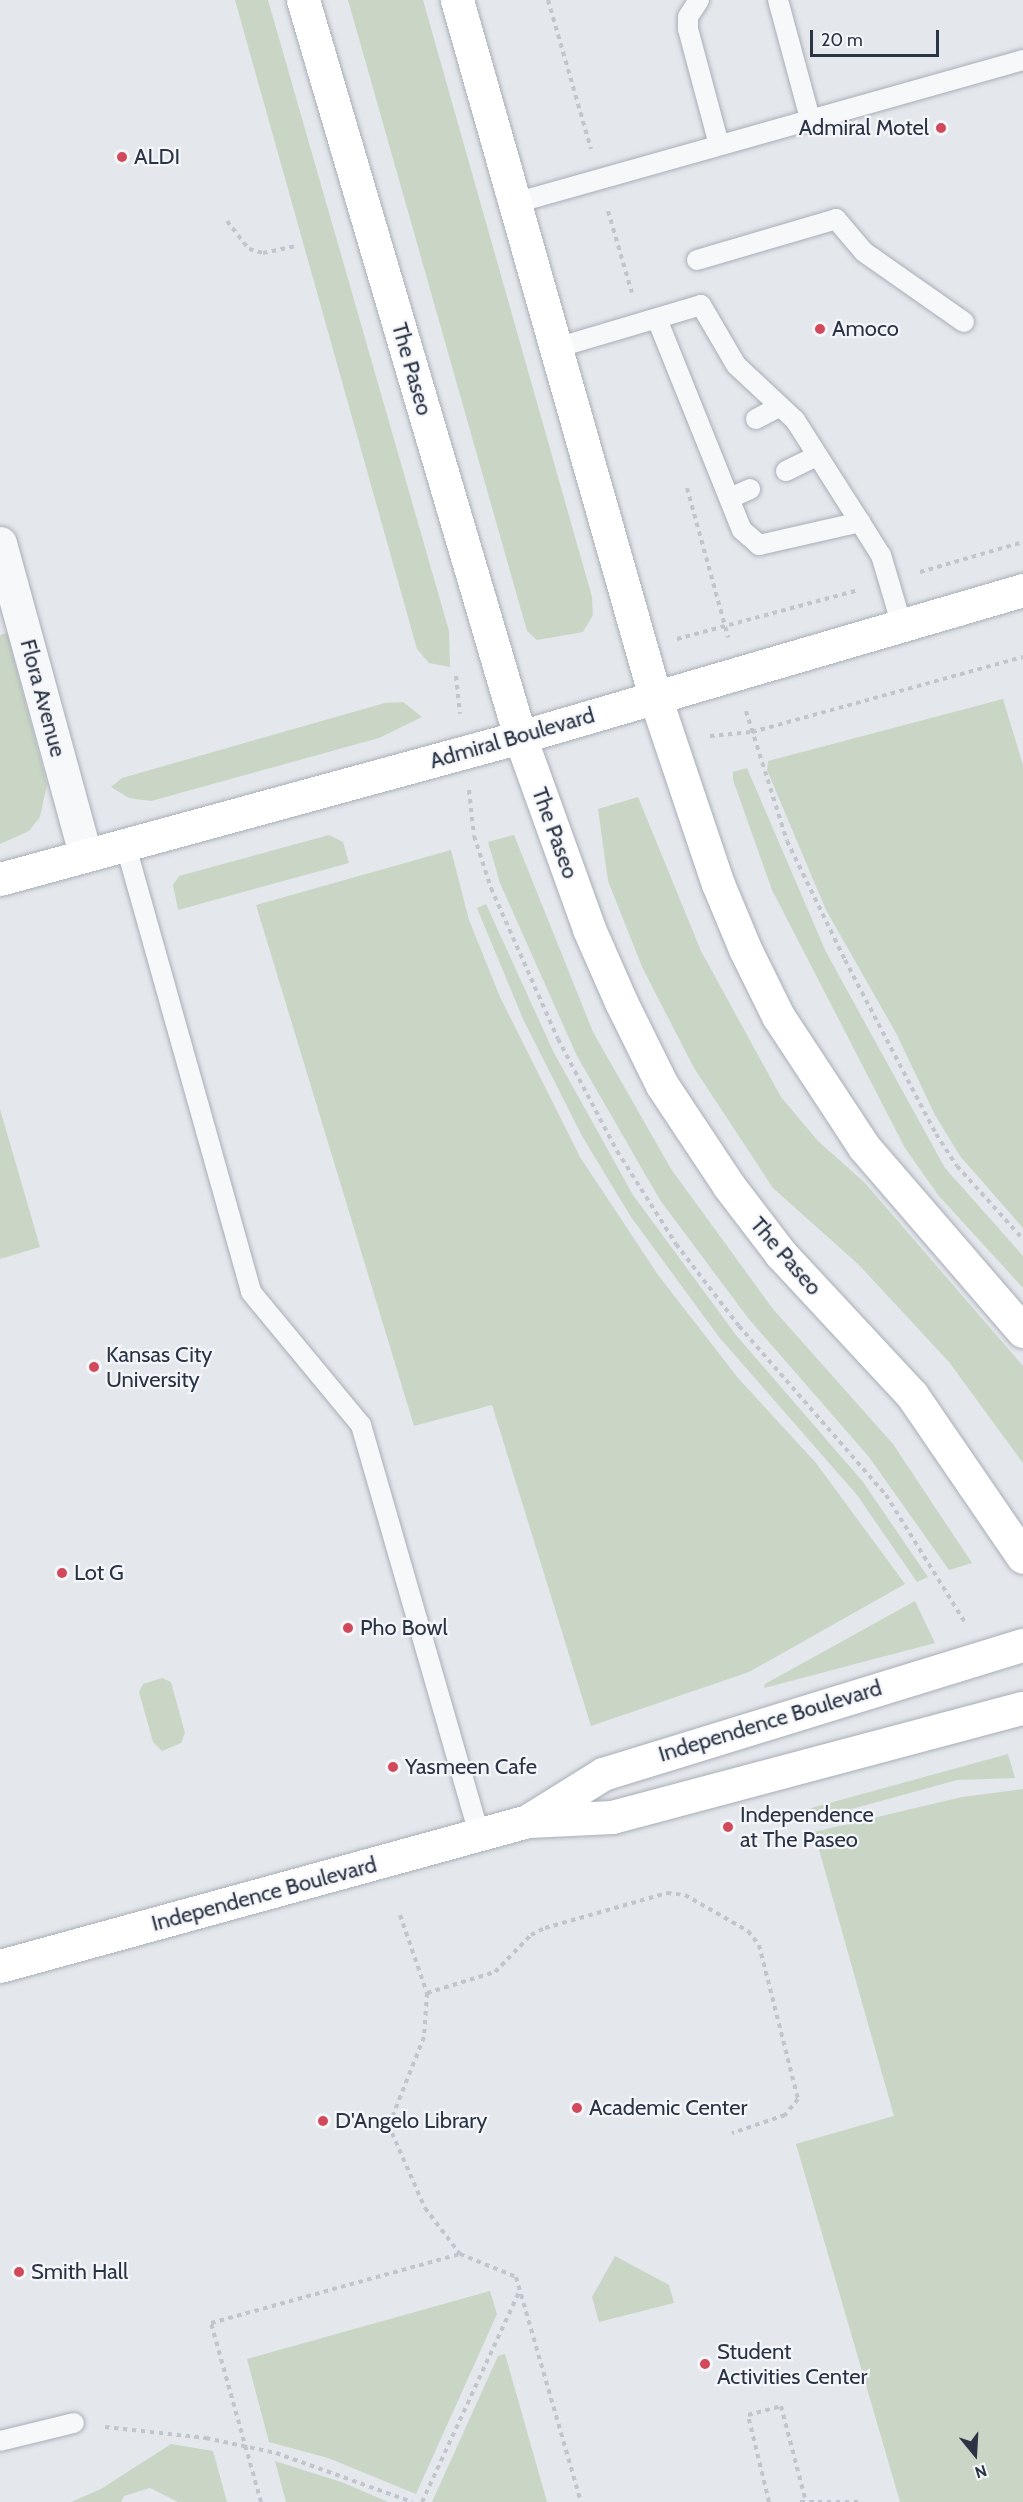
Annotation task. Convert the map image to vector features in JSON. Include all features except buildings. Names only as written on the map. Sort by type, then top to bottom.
[{"type":"main road","name":"The Paseo","points":[[303,0],[520,737],[589,929],[657,1075],[694,1138],[781,1254],[912,1395],[1023,1557]]},
{"type":"main road","points":[[457,0],[656,697],[717,884],[778,1016],[864,1147],[1023,1331]]},
{"type":"main road","name":"Admiral Boulevard","points":[[0,879],[520,737],[1023,590]]},
{"type":"main road","name":"Independence Boulevard","points":[[528,1821],[603,1774],[1023,1646]]},
{"type":"main road","name":"Independence Boulevard","points":[[0,1966],[528,1821],[612,1817],[1023,1708]]},
{"type":"street","name":"Flora Avenue","points":[[0,543],[85,854]]},
{"type":"lane","points":[[699,0],[688,17],[688,29],[719,145]]},
{"type":"lane","points":[[778,0],[810,119]]},
{"type":"lane","points":[[515,203],[1023,60]]},
{"type":"lane","points":[[697,260],[836,219],[864,252],[964,322]]},
{"type":"lane","points":[[556,348],[701,305],[736,365],[780,406],[818,456],[881,555],[903,626]]},
{"type":"lane","points":[[657,319],[715,439],[730,498],[742,530],[759,545],[860,522]]},
{"type":"lane","points":[[756,418],[780,406]]},
{"type":"lane","points":[[786,471],[818,456]]},
{"type":"lane","points":[[730,498],[750,489]]},
{"type":"lane","points":[[125,843],[251,1292],[361,1425],[479,1835]]},
{"type":"lane","points":[[0,2441],[74,2423]]},
{"type":"path","points":[[227,220],[249,249],[263,253],[297,246]]},
{"type":"path","points":[[669,740],[752,732],[1023,657]]},
{"type":"path","points":[[754,739],[787,841],[936,1134],[957,1166],[1023,1239]]},
{"type":"path","points":[[474,836],[491,888],[544,1011],[581,1087],[645,1197],[739,1326],[886,1495],[964,1621]]},
{"type":"path","points":[[427,1993],[495,1972],[531,1935],[545,1928],[667,1893],[685,1895],[748,1931],[759,1945],[798,2099],[785,2115],[732,2133]]},
{"type":"path","points":[[400,1915],[427,1993],[424,2037],[393,2115],[392,2133],[425,2208],[460,2254],[509,2272],[516,2277],[581,2502]]},
{"type":"path","points":[[261,2502],[211,2323],[460,2254]]},
{"type":"path","points":[[422,2502],[520,2290]]},
{"type":"path","points":[[769,2502],[748,2415],[781,2406],[806,2502]]},
{"type":"path","points":[[74,2423],[246,2446],[332,2470],[412,2502]]},
{"type":"path","points":[[800,2502],[859,2502]]},
{"type":"green space","points":[[235,0],[268,0],[449,631],[450,667],[429,663],[417,649]]},
{"type":"green space","points":[[348,0],[423,0],[592,597],[593,615],[583,632],[537,640],[527,631]]},
{"type":"green space","points":[[7,633],[47,784],[40,817],[29,831],[0,844],[0,635]]},
{"type":"green space","points":[[1003,699],[1023,765],[1023,1228],[960,1156],[935,1115],[896,1033],[826,910],[767,770],[768,761]]},
{"type":"green space","points":[[403,702],[422,717],[379,738],[151,801],[129,798],[111,787],[122,778],[385,703]]},
{"type":"green space","points":[[747,768],[826,952],[945,1168],[1023,1256],[1023,1288],[938,1195],[905,1148],[772,890],[733,780],[733,772]]},
{"type":"green space","points":[[638,797],[701,951],[781,1097],[818,1141],[864,1182],[1023,1366],[1023,1463],[949,1362],[859,1265],[773,1188],[694,1068],[643,969],[608,881],[598,809]]},
{"type":"green space","points":[[329,835],[343,842],[349,863],[178,910],[173,885],[179,876]]},
{"type":"green space","points":[[514,835],[593,1032],[671,1169],[773,1309],[893,1444],[972,1563],[949,1570],[869,1457],[748,1318],[660,1200],[577,1056],[500,883],[488,842]]},
{"type":"green space","points":[[451,850],[469,920],[500,997],[580,1157],[658,1275],[738,1378],[816,1463],[905,1584],[749,1672],[591,1726],[492,1405],[414,1426],[256,905]]},
{"type":"green space","points":[[486,904],[554,1053],[633,1195],[736,1335],[863,1482],[928,1577],[917,1582],[857,1495],[719,1337],[631,1217],[582,1136],[523,1019],[477,908]]},
{"type":"green space","points":[[0,1109],[40,1247],[0,1259]]},
{"type":"green space","points":[[915,1601],[935,1643],[764,1688],[765,1684]]},
{"type":"green space","points":[[162,1678],[171,1682],[185,1733],[181,1743],[162,1751],[153,1742],[139,1692],[143,1684]]},
{"type":"green space","points":[[1008,1754],[1015,1778],[957,1780],[830,1815],[793,1813]]},
{"type":"green space","points":[[1023,1789],[1023,2502],[900,2502],[796,2144],[894,2116],[814,1832],[962,1797]]},
{"type":"green space","points":[[615,2256],[669,2285],[674,2303],[599,2322],[592,2297]]},
{"type":"green space","points":[[490,2291],[497,2314],[416,2494],[328,2458],[269,2442],[247,2359]]},
{"type":"green space","points":[[505,2354],[547,2502],[432,2502],[498,2356]]},
{"type":"green space","points":[[171,2444],[213,2451],[227,2502],[178,2502],[150,2488],[124,2496],[121,2502],[71,2502],[101,2489]]},
{"type":"green space","points":[[275,2461],[344,2483],[388,2502],[286,2502]]},
{"type":"place","name":"Admiral Motel","points":[[941,128]]},
{"type":"place","name":"ALDI","points":[[122,157]]},
{"type":"place","name":"Amoco","points":[[820,329]]},
{"type":"place","name":"Kansas City University","points":[[94,1367]]},
{"type":"place","name":"Lot G","points":[[62,1573]]},
{"type":"place","name":"Pho Bowl","points":[[348,1628]]},
{"type":"place","name":"Yasmeen Cafe","points":[[393,1767]]},
{"type":"place","name":"Independence at The Paseo","points":[[728,1827]]},
{"type":"place","name":"Academic Center","points":[[577,2108]]},
{"type":"place","name":"D'Angelo Library","points":[[323,2121]]},
{"type":"place","name":"Smith Hall","points":[[19,2272]]},
{"type":"place","name":"Student Activities Center","points":[[705,2364]]}]
